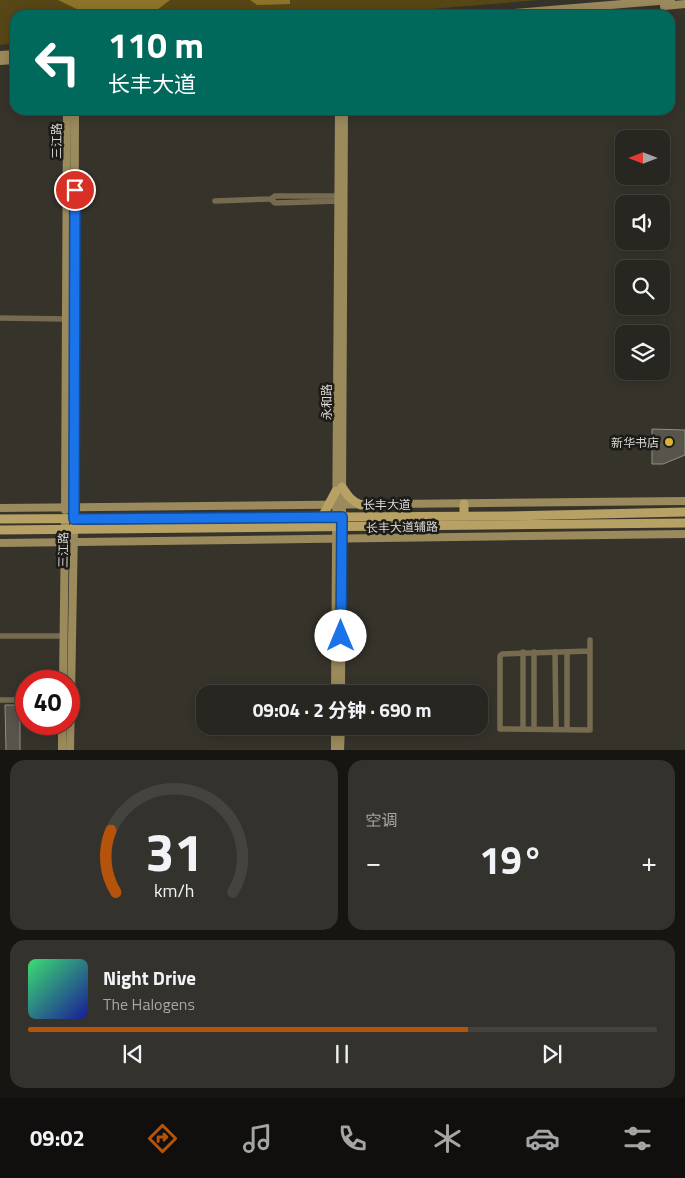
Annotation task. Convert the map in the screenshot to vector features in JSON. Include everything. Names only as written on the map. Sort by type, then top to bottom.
[{"type":"main road","points":[[550,10],[671,0]]},
{"type":"main road","points":[[613,10],[685,4]]},
{"type":"main road","name":"三江路","points":[[67,115],[65,507],[70,519]]},
{"type":"main road","name":"三江路","points":[[70,750],[74,542],[70,529],[70,519],[74,507],[75,115]]},
{"type":"main road","name":"永和路","points":[[338,115],[340,199],[339,489],[335,505],[339,517],[341,685]]},
{"type":"main road","name":"永和路","points":[[340,199],[344,115]]},
{"type":"main road","points":[[322,517],[335,505],[339,489],[354,502],[361,505]]},
{"type":"main road","name":"长丰大道辅路","points":[[0,508],[685,502]]},
{"type":"main road","points":[[464,504],[464,516]]},
{"type":"main road","name":"长丰大道","points":[[0,519],[464,516],[685,512]]},
{"type":"main road","points":[[543,515],[544,536]]},
{"type":"main road","name":"长丰大道","points":[[0,530],[685,523]]},
{"type":"main road","name":"三江路","points":[[63,670],[65,542],[70,529]]},
{"type":"main road","name":"长丰大道辅路","points":[[0,542],[685,534]]},
{"type":"main road","name":"永和路","points":[[335,685],[339,538]]},
{"type":"main road","points":[[62,735],[62,750]]},
{"type":"main road","points":[[335,735],[335,750]]},
{"type":"main road","points":[[340,750],[341,735]]},
{"type":"street","points":[[215,200],[271,199],[275,196],[340,199]]},
{"type":"street","points":[[0,318],[66,319]]},
{"type":"street","points":[[0,636],[64,636]]},
{"type":"street","points":[[590,640],[590,652],[590,730],[500,729],[500,656],[502,654],[523,652],[590,652]]},
{"type":"street","points":[[523,652],[523,729]]},
{"type":"street","points":[[534,652],[534,729]]},
{"type":"street","points":[[556,652],[556,729]]},
{"type":"street","points":[[567,652],[567,730]]},
{"type":"street","points":[[0,700],[15,700]]},
{"type":"shaded area","points":[[0,0],[539,0],[418,10],[10,10],[10,44],[0,45]]},
{"type":"shaded area","points":[[58,0],[170,0],[157,10],[79,10]]},
{"type":"shaded area","points":[[250,0],[290,0],[290,4],[257,5]]},
{"type":"building","name":"新华书店","points":[[652,429],[685,430],[685,455],[663,464],[652,464]]},
{"type":"building","points":[[5,705],[15,705],[15,735],[20,735],[20,750],[6,750]]},
{"type":"place","name":"新华书店","points":[[669,442]]},
{"type":"route","points":[[75,190],[74,519],[342,517],[341,636]]}]
